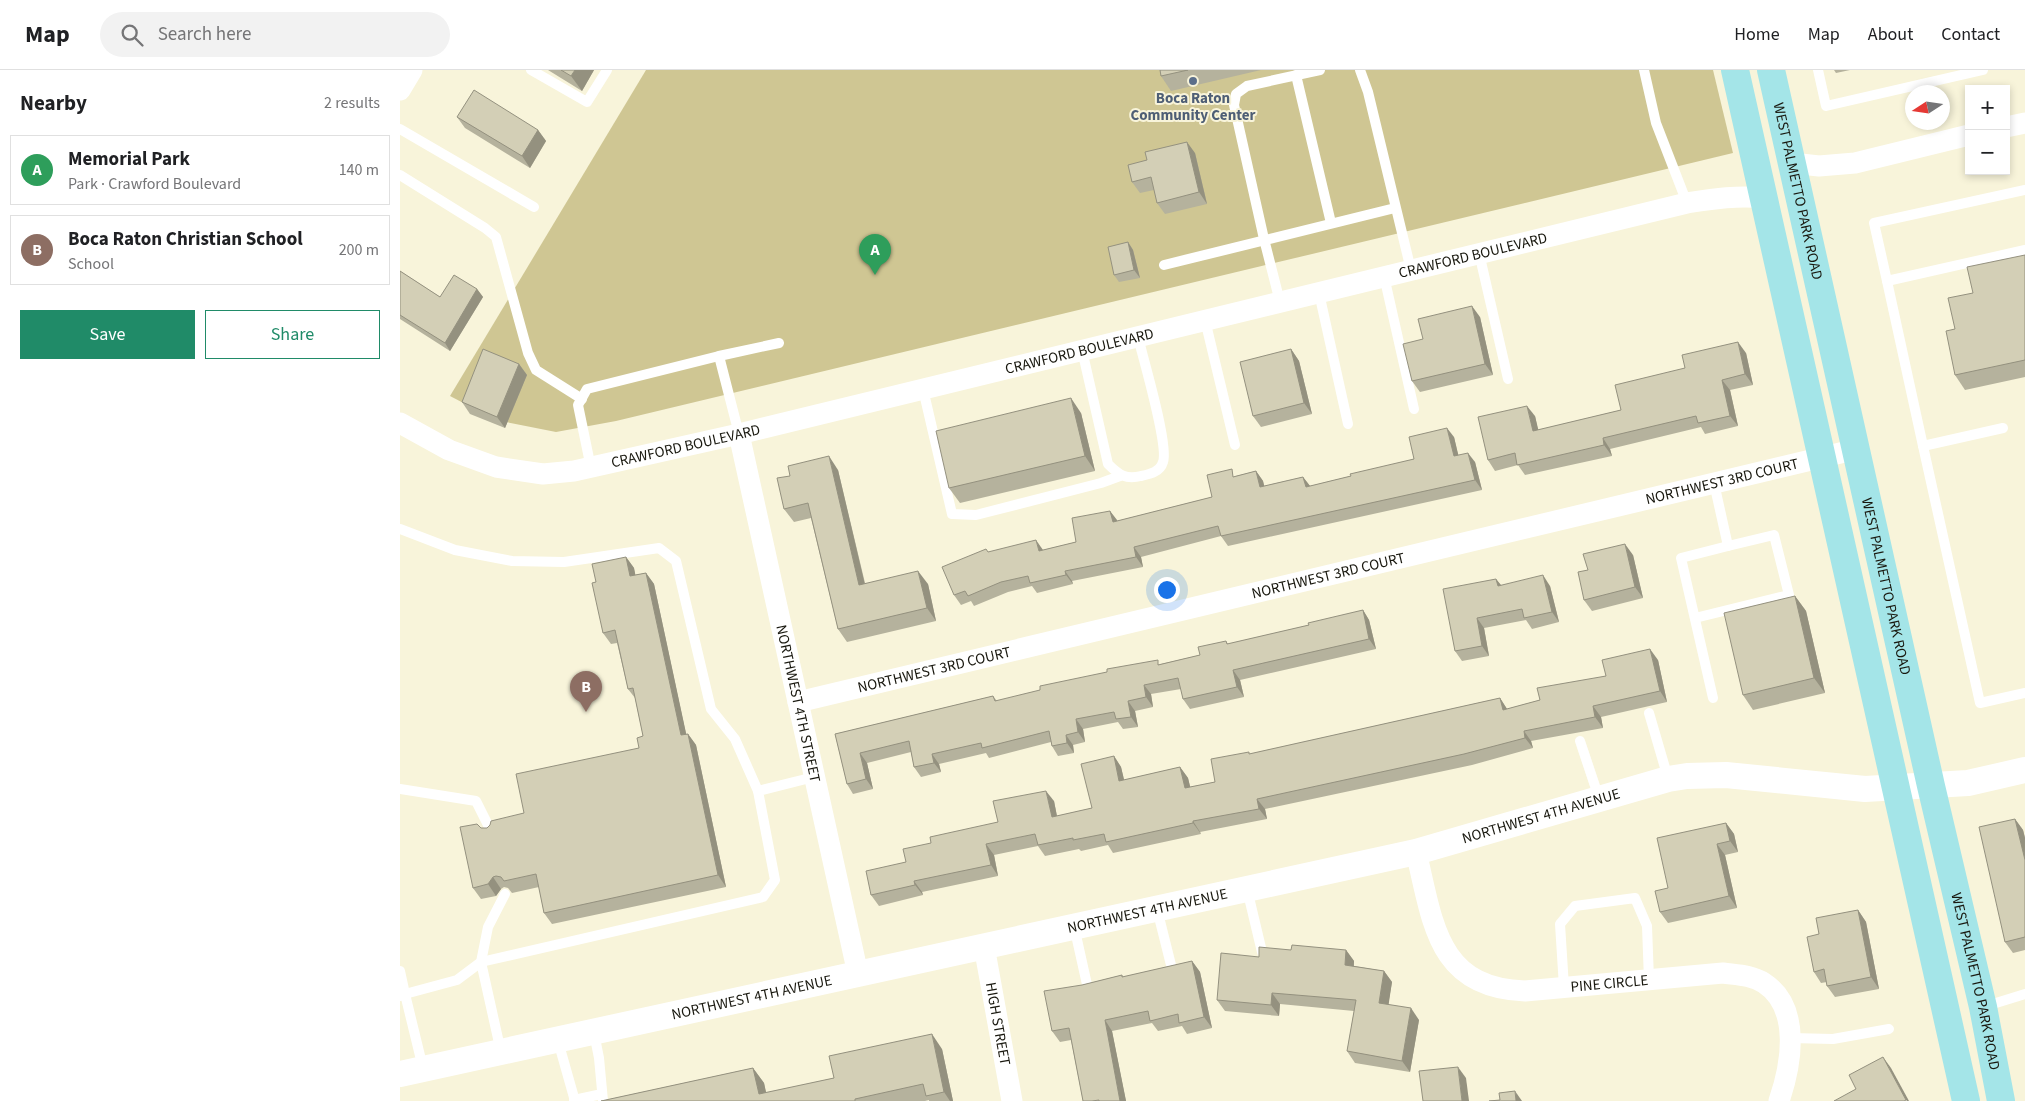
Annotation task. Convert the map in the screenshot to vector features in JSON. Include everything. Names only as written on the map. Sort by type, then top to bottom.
[{"type":"main road","points":[[1735,70],[1966,1101]]},
{"type":"main road","name":"WEST PALMETTO PARK ROAD","points":[[1771,70],[1982,1007],[2001,1101]]},
{"type":"main road","points":[[1745,112],[1774,152],[1792,163]]},
{"type":"main road","points":[[1764,198],[1782,211],[1815,266]]},
{"type":"street","points":[[400,90],[412,70]]},
{"type":"street","points":[[2010,126],[2025,123]]},
{"type":"street","points":[[1792,163],[1820,166],[1855,164],[1965,136]]},
{"type":"street","name":"CRAWFORD BOULEVARD","points":[[400,422],[449,450],[496,467],[543,474],[591,468],[739,434],[1686,203],[1724,197],[1750,196],[1764,198]]},
{"type":"street","name":"NORTHWEST 4TH STREET","points":[[739,434],[858,974]]},
{"type":"street","name":"NORTHWEST 3RD COURT","points":[[798,702],[1857,449]]},
{"type":"street","name":"NORTHWEST 4TH AVENUE","points":[[411,1072],[1416,852],[1668,779],[1687,776],[1726,775],[1856,789],[1896,788],[1968,783],[2025,770]]},
{"type":"street","name":"PINE CIRCLE","points":[[1416,852],[1434,926],[1442,945],[1453,962],[1468,975],[1505,990],[1525,991],[1723,973],[1745,975],[1764,984],[1779,999],[1788,1018],[1790,1038],[1786,1080],[1779,1101]]},
{"type":"street","name":"HIGH STREET","points":[[984,946],[1012,1101]]},
{"type":"lane","points":[[531,70],[587,102],[607,70]]},
{"type":"lane","points":[[1280,302],[1234,105],[1236,94],[1247,86],[1320,70]]},
{"type":"lane","points":[[1360,70],[1368,92],[1410,270]]},
{"type":"lane","points":[[1644,70],[1656,123],[1686,203]]},
{"type":"lane","points":[[1818,70],[1826,106],[1983,70]]},
{"type":"lane","points":[[1296,75],[1331,223]]},
{"type":"lane","points":[[400,129],[534,208]]},
{"type":"lane","points":[[400,175],[485,228],[496,237],[528,353],[536,370],[582,399]]},
{"type":"lane","points":[[2025,190],[1874,223],[1980,703],[2025,693]]},
{"type":"lane","points":[[1164,265],[1395,208]]},
{"type":"lane","points":[[1886,281],[2025,250]]},
{"type":"lane","points":[[1479,254],[1508,379]]},
{"type":"lane","points":[[1384,276],[1414,409]]},
{"type":"lane","points":[[1319,292],[1348,424]]},
{"type":"lane","points":[[1205,320],[1235,445]]},
{"type":"lane","points":[[923,389],[952,514],[976,515],[1101,484],[1120,476],[1132,478],[1155,472],[1163,462],[1163,443],[1138,337]]},
{"type":"lane","points":[[591,468],[578,405],[587,389],[718,356],[779,343]]},
{"type":"lane","points":[[1082,350],[1108,464],[1120,476]]},
{"type":"lane","points":[[718,356],[739,434]]},
{"type":"lane","points":[[1923,446],[2003,428]]},
{"type":"lane","points":[[1714,483],[1728,546]]},
{"type":"lane","points":[[400,529],[455,550],[512,561],[564,562],[659,548],[676,561],[711,709],[735,739],[758,791],[775,880],[763,897],[481,962],[457,980],[403,995]]},
{"type":"lane","points":[[1695,618],[1788,595],[1774,535],[1681,558],[1713,698]]},
{"type":"lane","points":[[1649,713],[1668,779]]},
{"type":"lane","points":[[1580,741],[1600,799]]},
{"type":"lane","points":[[758,791],[814,777]]},
{"type":"lane","points":[[400,789],[476,801],[492,834]]},
{"type":"lane","points":[[1247,888],[1262,952]]},
{"type":"lane","points":[[501,1052],[481,962],[488,927],[506,894]]},
{"type":"lane","points":[[1564,987],[1560,924],[1575,906],[1635,898],[1646,926],[1649,980]]},
{"type":"lane","points":[[1156,908],[1172,969]]},
{"type":"lane","points":[[1074,926],[1088,989]]},
{"type":"lane","points":[[400,971],[411,1072]]},
{"type":"lane","points":[[1982,1007],[2025,994]]},
{"type":"lane","points":[[1790,1038],[1833,1038],[1889,1029]]},
{"type":"lane","points":[[557,1040],[574,1100],[603,1097],[594,1032]]},
{"type":"shaded area","points":[[646,70],[1713,70],[1733,153],[616,421],[556,432],[496,420],[450,396]]},
{"type":"building","points":[[561,70],[575,70],[571,76]]},
{"type":"building","points":[[1160,70],[1188,70],[1161,76]]},
{"type":"building","points":[[474,90],[538,130],[522,156],[457,117]]},
{"type":"building","points":[[1187,142],[1199,192],[1157,203],[1151,177],[1132,182],[1128,165],[1147,160],[1145,152]]},
{"type":"building","points":[[1128,242],[1134,270],[1114,275],[1108,247]]},
{"type":"building","points":[[2025,255],[2025,360],[1955,375],[1946,331],[1955,329],[1948,298],[1973,293],[1967,267]]},
{"type":"building","points":[[400,271],[440,297],[454,275],[477,289],[445,343],[400,315]]},
{"type":"building","points":[[1472,306],[1485,364],[1412,381],[1403,344],[1423,339],[1418,319]]},
{"type":"building","points":[[1738,342],[1745,374],[1722,380],[1730,416],[1698,423],[1696,416],[1603,438],[1604,445],[1517,465],[1515,453],[1488,460],[1478,417],[1527,406],[1533,431],[1621,410],[1615,385],[1685,368],[1682,355]]},
{"type":"building","points":[[483,349],[519,364],[497,417],[462,402]]},
{"type":"building","points":[[1291,349],[1304,403],[1253,416],[1240,362]]},
{"type":"building","points":[[1071,398],[1085,456],[949,488],[936,431]]},
{"type":"building","points":[[1447,428],[1454,456],[1468,453],[1475,480],[1221,536],[1218,526],[1134,547],[1136,557],[1065,571],[1066,575],[1030,583],[1028,576],[1001,582],[968,596],[965,591],[954,595],[942,567],[986,549],[988,552],[1036,540],[1039,551],[1076,542],[1072,518],[1110,511],[1113,522],[1212,497],[1207,475],[1232,469],[1233,477],[1256,471],[1260,487],[1303,477],[1306,487],[1351,476],[1350,474],[1414,459],[1409,437]]},
{"type":"building","points":[[829,456],[859,585],[918,571],[927,608],[838,629],[808,503],[784,509],[777,478],[790,476],[788,466]]},
{"type":"building","points":[[1625,544],[1635,587],[1584,600],[1578,572],[1588,570],[1583,554]]},
{"type":"building","points":[[626,557],[630,576],[646,573],[681,735],[688,734],[718,875],[544,913],[536,874],[504,881],[501,877],[496,876],[488,884],[473,888],[460,827],[477,824],[481,828],[487,828],[491,821],[524,813],[516,774],[639,748],[637,738],[643,736],[633,688],[628,689],[615,630],[603,633],[592,583],[596,582],[592,564]]},
{"type":"building","points":[[1543,575],[1552,612],[1524,618],[1522,609],[1477,618],[1482,646],[1455,651],[1443,589],[1496,579],[1498,586]]},
{"type":"building","points":[[1795,596],[1814,678],[1743,695],[1724,613]]},
{"type":"building","points":[[1363,610],[1369,639],[1233,670],[1237,687],[1183,699],[1178,678],[1144,685],[1146,697],[1128,701],[1131,717],[1116,719],[1114,712],[1076,719],[1078,732],[1066,735],[1067,743],[1052,746],[1049,731],[982,748],[981,743],[932,754],[934,763],[914,767],[909,741],[860,753],[866,779],[847,784],[835,734],[993,696],[995,701],[1040,690],[1040,686],[1107,672],[1107,669],[1158,660],[1158,665],[1200,655],[1198,647],[1226,641],[1227,644]]},
{"type":"building","points":[[1650,649],[1660,691],[1593,706],[1595,717],[1524,731],[1525,738],[1464,754],[1257,799],[1259,809],[1193,821],[1193,823],[1106,842],[1104,834],[1038,845],[1035,834],[986,844],[991,865],[914,881],[915,885],[871,895],[866,871],[906,862],[903,849],[931,843],[930,837],[998,822],[993,801],[1046,791],[1052,817],[1092,808],[1081,764],[1114,756],[1119,781],[1180,767],[1185,788],[1215,782],[1211,759],[1249,752],[1249,754],[1500,698],[1503,710],[1540,700],[1537,688],[1606,676],[1602,660]]},
{"type":"building","points":[[2015,819],[2025,860],[2025,937],[2005,942],[1979,827]]},
{"type":"building","points":[[1726,823],[1730,841],[1717,844],[1729,896],[1660,912],[1655,891],[1668,888],[1657,838]]},
{"type":"building","points":[[1858,910],[1871,977],[1827,986],[1824,969],[1814,972],[1807,937],[1819,934],[1816,918]]},
{"type":"building","points":[[1292,945],[1346,950],[1345,965],[1384,971],[1379,1003],[1411,1008],[1402,1061],[1347,1051],[1356,1000],[1272,993],[1271,1005],[1217,1000],[1221,953],[1259,957],[1259,947],[1291,950]]},
{"type":"building","points":[[1192,961],[1204,1017],[1179,1023],[1178,1014],[1150,1021],[1148,1011],[1105,1020],[1120,1101],[1083,1101],[1069,1028],[1052,1031],[1044,991],[1082,985],[1122,975],[1122,977]]},
{"type":"building","points":[[932,1034],[944,1092],[926,1096],[923,1084],[855,1099],[855,1101],[601,1101],[753,1068],[759,1094],[834,1078],[829,1056]]},
{"type":"building","points":[[1883,1057],[1906,1100],[1834,1101],[1856,1089],[1849,1075]]},
{"type":"building","points":[[1458,1067],[1462,1101],[1423,1101],[1419,1071]]},
{"type":"building","points":[[1515,1091],[1516,1101],[1489,1101],[1500,1100],[1499,1093]]},
{"type":"place","name":"Boca Raton Community Center","points":[[1193,81]]},
{"type":"place","name":"Memorial Park","points":[[875,275]]},
{"type":"place","name":"Boca Raton Christian School","points":[[586,712]]}]
